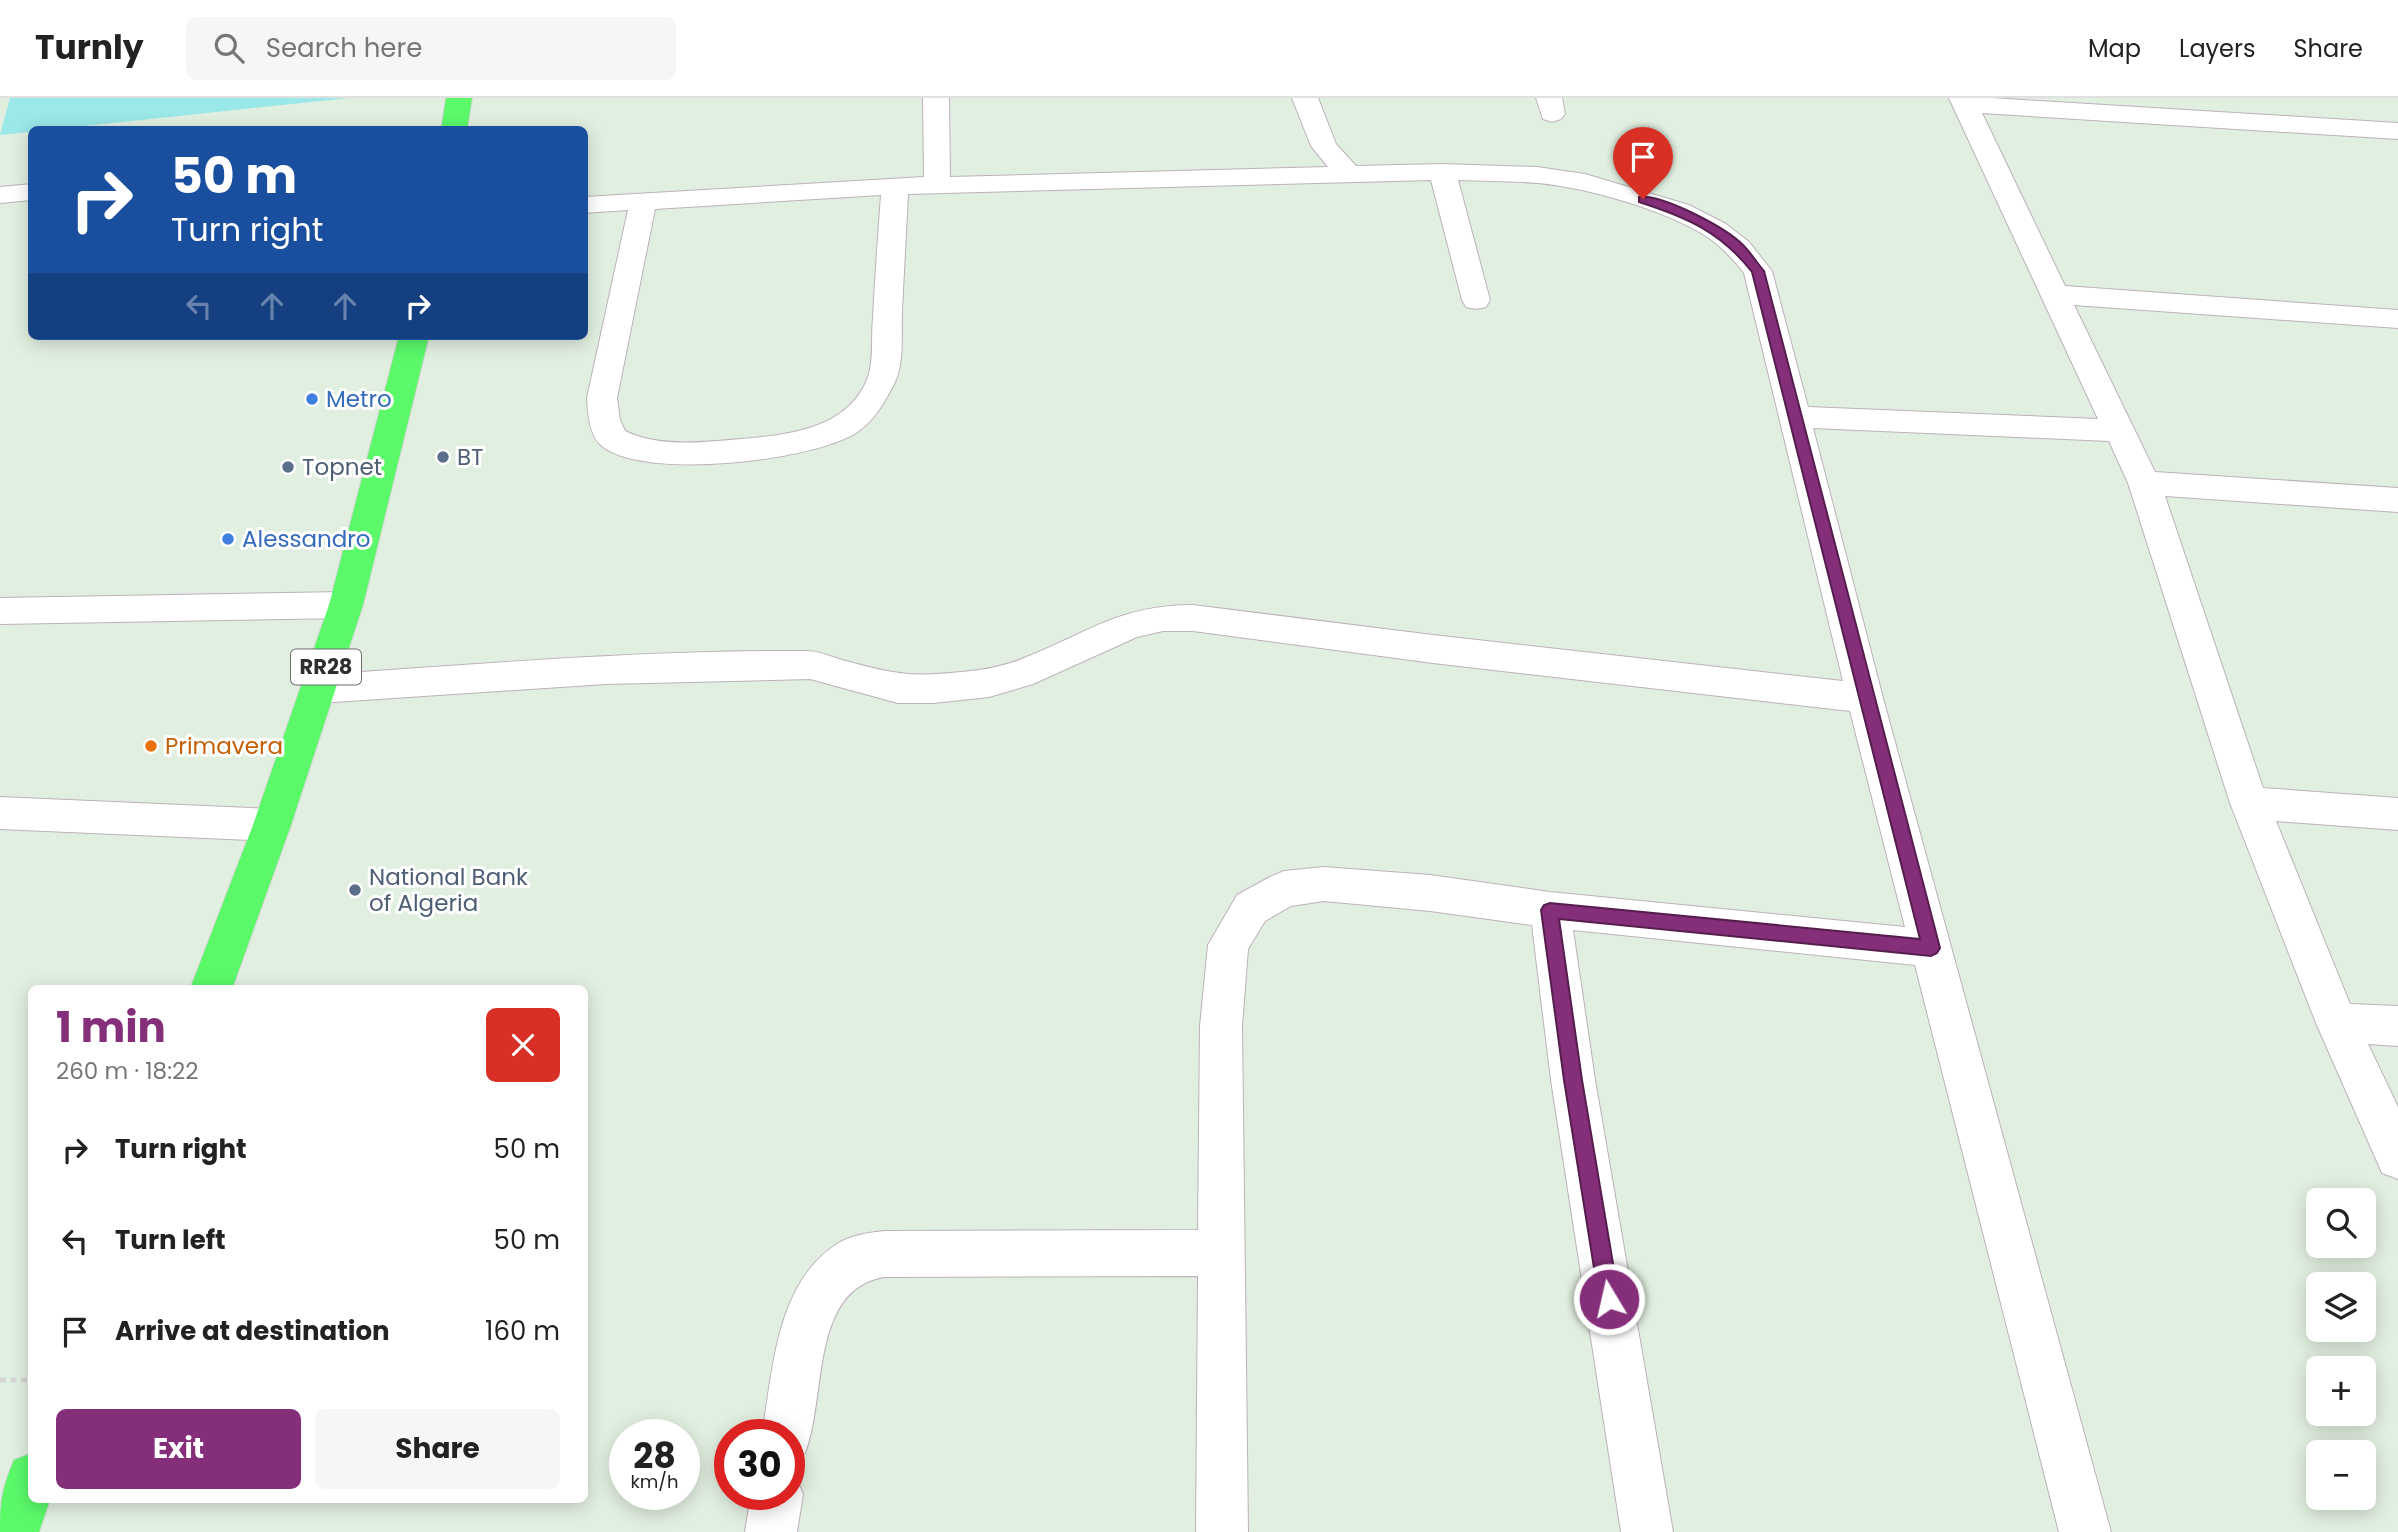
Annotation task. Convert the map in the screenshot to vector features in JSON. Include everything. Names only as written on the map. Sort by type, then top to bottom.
[{"type":"main road","points":[[454,126],[458,98]]},
{"type":"main road","name":"RR28","points":[[212,985],[272,825],[346,605],[413,340]]},
{"type":"main road","points":[[13,1532],[28,1489]]},
{"type":"street","points":[[936,98],[937,185]]},
{"type":"street","points":[[1305,98],[1324,146],[1349,174]]},
{"type":"street","points":[[2396,118],[1963,101],[2144,483],[2249,803],[2337,1023],[2398,1157]]},
{"type":"street","points":[[1441,172],[1476,300]]},
{"type":"street","points":[[588,205],[895,186],[1441,172],[1537,175],[1584,182],[1679,211],[1716,230],[1739,248],[1758,271],[1865,698],[2085,1532]]},
{"type":"street","points":[[643,203],[602,398],[604,421],[614,439],[634,450],[663,453],[755,448],[811,440],[847,424],[873,399],[884,374],[895,186]]},
{"type":"street","points":[[0,195],[28,192]]},
{"type":"street","points":[[2055,293],[2398,319]]},
{"type":"street","points":[[1796,417],[2120,431]]},
{"type":"street","points":[[2144,483],[2398,500]]},
{"type":"street","points":[[0,611],[346,605]]},
{"type":"street","points":[[319,689],[606,670],[799,665],[838,671],[898,689],[933,688],[989,683],[1033,670],[1106,634],[1134,624],[1163,618],[1193,618],[1433,649],[1865,698]]},
{"type":"street","points":[[2249,803],[2398,814]]},
{"type":"street","points":[[0,813],[272,825]]},
{"type":"street","points":[[1222,1532],[1221,1026],[1228,945],[1251,908],[1284,889],[1324,884],[1430,893],[1550,910],[1931,948]]},
{"type":"street","points":[[1550,910],[1573,1080],[1647,1532]]},
{"type":"street","points":[[2337,1023],[2398,1026]]},
{"type":"street","points":[[790,1419],[803,1337],[814,1305],[833,1278],[855,1259],[884,1254],[1221,1253]]},
{"type":"street","points":[[771,1532],[774,1510]]},
{"type":"path","points":[[0,1380],[28,1380]]},
{"type":"shaded area","points":[[10,98],[349,98],[85,126],[28,126],[28,132],[0,135]]},
{"type":"place","name":"Metro","points":[[312,399]]},
{"type":"place","name":"BT","points":[[443,457]]},
{"type":"place","name":"Topnet","points":[[288,467]]},
{"type":"place","name":"Alessandro","points":[[228,539]]},
{"type":"place","name":"Primavera","points":[[151,746]]},
{"type":"place","name":"National Bank of Algeria","points":[[355,890]]},
{"type":"route","points":[[1609,1299],[1573,1080],[1550,910],[1931,948],[1758,271],[1739,248],[1716,230],[1679,211],[1643,199]]}]
